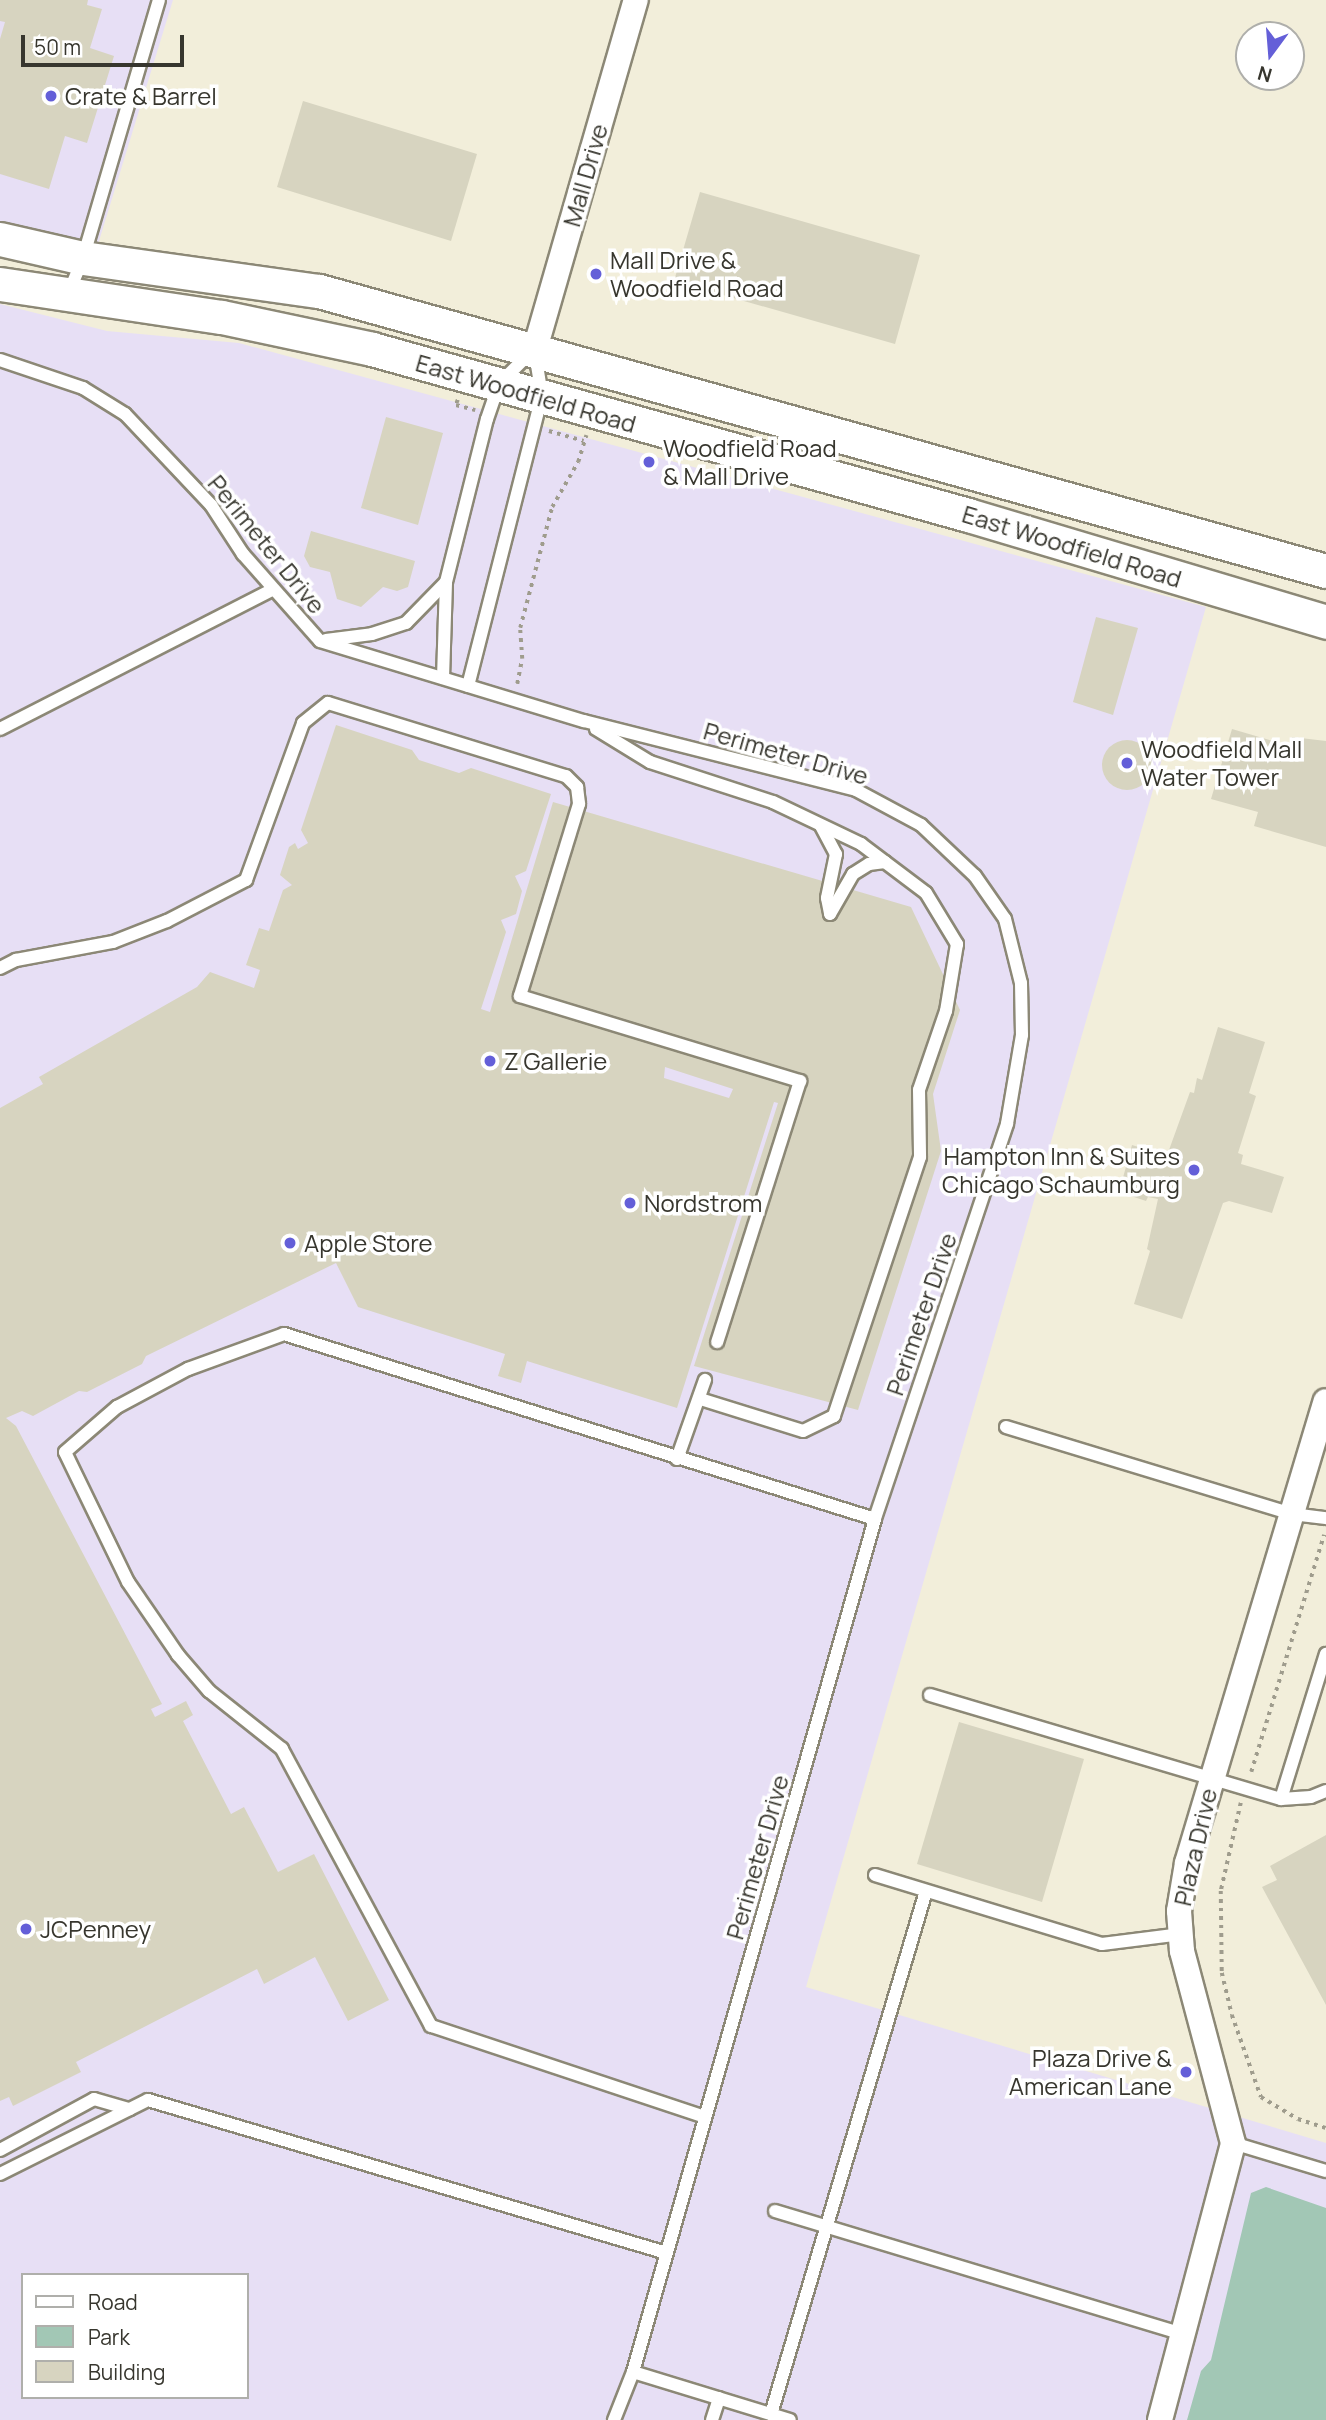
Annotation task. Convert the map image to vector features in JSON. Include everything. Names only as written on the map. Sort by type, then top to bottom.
[{"type":"street","name":"Mall Drive","points":[[534,349],[636,0]]},
{"type":"street","name":"East Woodfield Road","points":[[0,239],[83,258],[319,291],[1326,571]]},
{"type":"street","name":"East Woodfield Road","points":[[0,284],[291,329],[968,515],[1326,622]]},
{"type":"street","name":"Plaza Drive","points":[[1233,2143],[1194,2002],[1179,1911],[1187,1863],[1211,1776],[1326,1401]]},
{"type":"street","points":[[1160,2420],[1233,2143]]},
{"type":"lane","points":[[67,296],[83,258],[159,0]]},
{"type":"lane","name":"Mall Drive","points":[[499,384],[534,349]]},
{"type":"lane","name":"Mall Drive","points":[[468,686],[542,396],[534,349]]},
{"type":"lane","name":"Perimeter Drive","points":[[0,360],[83,387],[125,414],[211,505],[272,590],[320,641],[584,721],[856,790],[921,825],[975,876],[1004,919],[1021,983],[1022,1035],[1007,1124],[875,1519],[633,2372],[614,2420]]},
{"type":"lane","points":[[443,678],[446,582],[499,384]]},
{"type":"lane","points":[[320,641],[372,634],[406,623],[446,582]]},
{"type":"lane","points":[[0,729],[272,590]]},
{"type":"lane","points":[[0,968],[16,960],[113,942],[167,921],[246,880],[303,723],[328,703],[566,776],[577,788],[579,804],[520,996],[800,1081],[717,1342]]},
{"type":"lane","points":[[584,721],[650,762],[773,802],[821,825],[885,862],[926,893],[957,944],[946,1011],[919,1090],[920,1157],[834,1416],[803,1431],[699,1399]]},
{"type":"lane","points":[[821,825],[836,854],[827,898],[830,914],[853,874],[869,864],[885,862]]},
{"type":"lane","points":[[705,2117],[431,2026],[282,1749],[209,1691],[178,1655],[128,1582],[65,1452],[117,1407],[188,1369],[285,1334],[875,1519]]},
{"type":"lane","points":[[677,1459],[705,1380]]},
{"type":"lane","points":[[1006,1427],[1292,1514],[1326,1518]]},
{"type":"lane","points":[[1282,1799],[1326,1654]]},
{"type":"lane","points":[[930,1695],[1282,1799],[1311,1797],[1326,1790]]},
{"type":"lane","points":[[875,1875],[1102,1944],[1181,1934]]},
{"type":"lane","points":[[774,2417],[926,1891]]},
{"type":"lane","points":[[0,2150],[94,2099],[130,2109]]},
{"type":"lane","points":[[0,2174],[148,2099],[667,2253]]},
{"type":"lane","points":[[1233,2143],[1326,2171]]},
{"type":"lane","points":[[775,2211],[1183,2334]]},
{"type":"lane","points":[[633,2372],[790,2420]]},
{"type":"lane","points":[[712,2420],[719,2398]]},
{"type":"path","points":[[520,668],[520,628],[552,507],[584,441]]},
{"type":"path","points":[[1326,1530],[1246,1787],[1221,1891],[1222,1973],[1232,2015],[1261,2096],[1298,2119],[1326,2128]]},
{"type":"shaded area","points":[[0,0],[173,0],[91,267],[0,233]]},
{"type":"shaded area","points":[[0,304],[107,331],[239,343],[1206,607],[806,1987],[1326,2143],[1326,2420],[0,2420]]},
{"type":"green space","points":[[1266,2187],[1326,2208],[1326,2420],[1187,2420],[1201,2371],[1211,2360],[1251,2193]]},
{"type":"building","name":"Crate & Barrel","points":[[0,0],[88,0],[87,5],[102,9],[90,48],[114,56],[87,143],[65,136],[49,189],[0,174],[0,39],[5,22],[0,21]]},
{"type":"building","points":[[303,101],[477,154],[451,241],[277,187]]},
{"type":"building","points":[[700,192],[920,255],[895,344],[674,281]]},
{"type":"building","points":[[386,417],[443,433],[418,525],[361,508]]},
{"type":"building","points":[[311,531],[415,561],[408,587],[397,591],[383,587],[361,607],[337,599],[330,572],[310,567],[304,556]]},
{"type":"building","points":[[1096,617],[1138,628],[1113,715],[1073,702]]},
{"type":"building","points":[[336,725],[412,750],[419,760],[459,773],[471,768],[551,794],[526,871],[515,876],[522,891],[516,914],[501,920],[506,932],[481,1009],[490,1012],[553,802],[911,907],[960,1010],[933,1094],[941,1151],[858,1410],[694,1366],[778,1103],[774,1102],[677,1408],[527,1361],[521,1383],[498,1376],[505,1354],[358,1307],[336,1263],[146,1356],[142,1364],[87,1392],[79,1391],[33,1416],[22,1411],[6,1418],[16,1426],[162,1704],[151,1709],[155,1717],[186,1701],[193,1715],[183,1721],[231,1814],[244,1807],[278,1872],[314,1854],[389,2000],[348,2021],[315,1957],[264,1984],[257,1969],[76,2062],[81,2072],[13,2106],[9,2097],[0,2101],[0,1108],[43,1084],[39,1077],[197,987],[210,972],[254,988],[260,970],[246,965],[259,928],[269,931],[283,890],[292,885],[280,875],[289,847],[295,843],[298,849],[308,843],[301,830]],"holes":[[[665,1067],[733,1089],[729,1098],[664,1078]]]},
{"type":"building","points":[[1232,729],[1290,746],[1292,737],[1326,741],[1326,847],[1254,826],[1258,812],[1211,799]]},
{"type":"building","name":"Woodfield Mall Water Tower","points":[[1127,740],[1145,747],[1152,765],[1145,783],[1127,790],[1109,783],[1102,765],[1109,747]]},
{"type":"building","name":"Hampton Inn & Suites Chicago Schaumburg","points":[[1218,1027],[1265,1042],[1249,1093],[1256,1096],[1238,1153],[1243,1155],[1241,1164],[1284,1177],[1272,1213],[1229,1201],[1223,1203],[1182,1319],[1134,1304],[1150,1251],[1147,1249],[1158,1199],[1148,1197],[1146,1201],[1119,1192],[1132,1145],[1161,1154],[1159,1160],[1165,1161],[1190,1092],[1194,1093],[1197,1078],[1202,1080]]},
{"type":"building","points":[[959,1722],[1084,1759],[1042,1902],[917,1864]]},
{"type":"building","points":[[1326,1835],[1326,2005],[1262,1887],[1277,1880],[1270,1866]]},
{"type":"place","name":"Crate & Barrel","points":[[51,96]]},
{"type":"place","name":"Mall Drive & Woodfield Road","points":[[596,274]]},
{"type":"place","name":"Woodfield Road & Mall Drive","points":[[649,462]]},
{"type":"place","name":"Woodfield Mall Water Tower","points":[[1127,763]]},
{"type":"place","name":"Z Gallerie","points":[[490,1061]]},
{"type":"place","name":"Hampton Inn & Suites Chicago Schaumburg","points":[[1194,1170]]},
{"type":"place","name":"Nordstrom","points":[[630,1203]]},
{"type":"place","name":"Apple Store","points":[[290,1243]]},
{"type":"place","name":"JCPenney","points":[[26,1929]]},
{"type":"place","name":"Plaza Drive & American Lane","points":[[1186,2072]]}]
